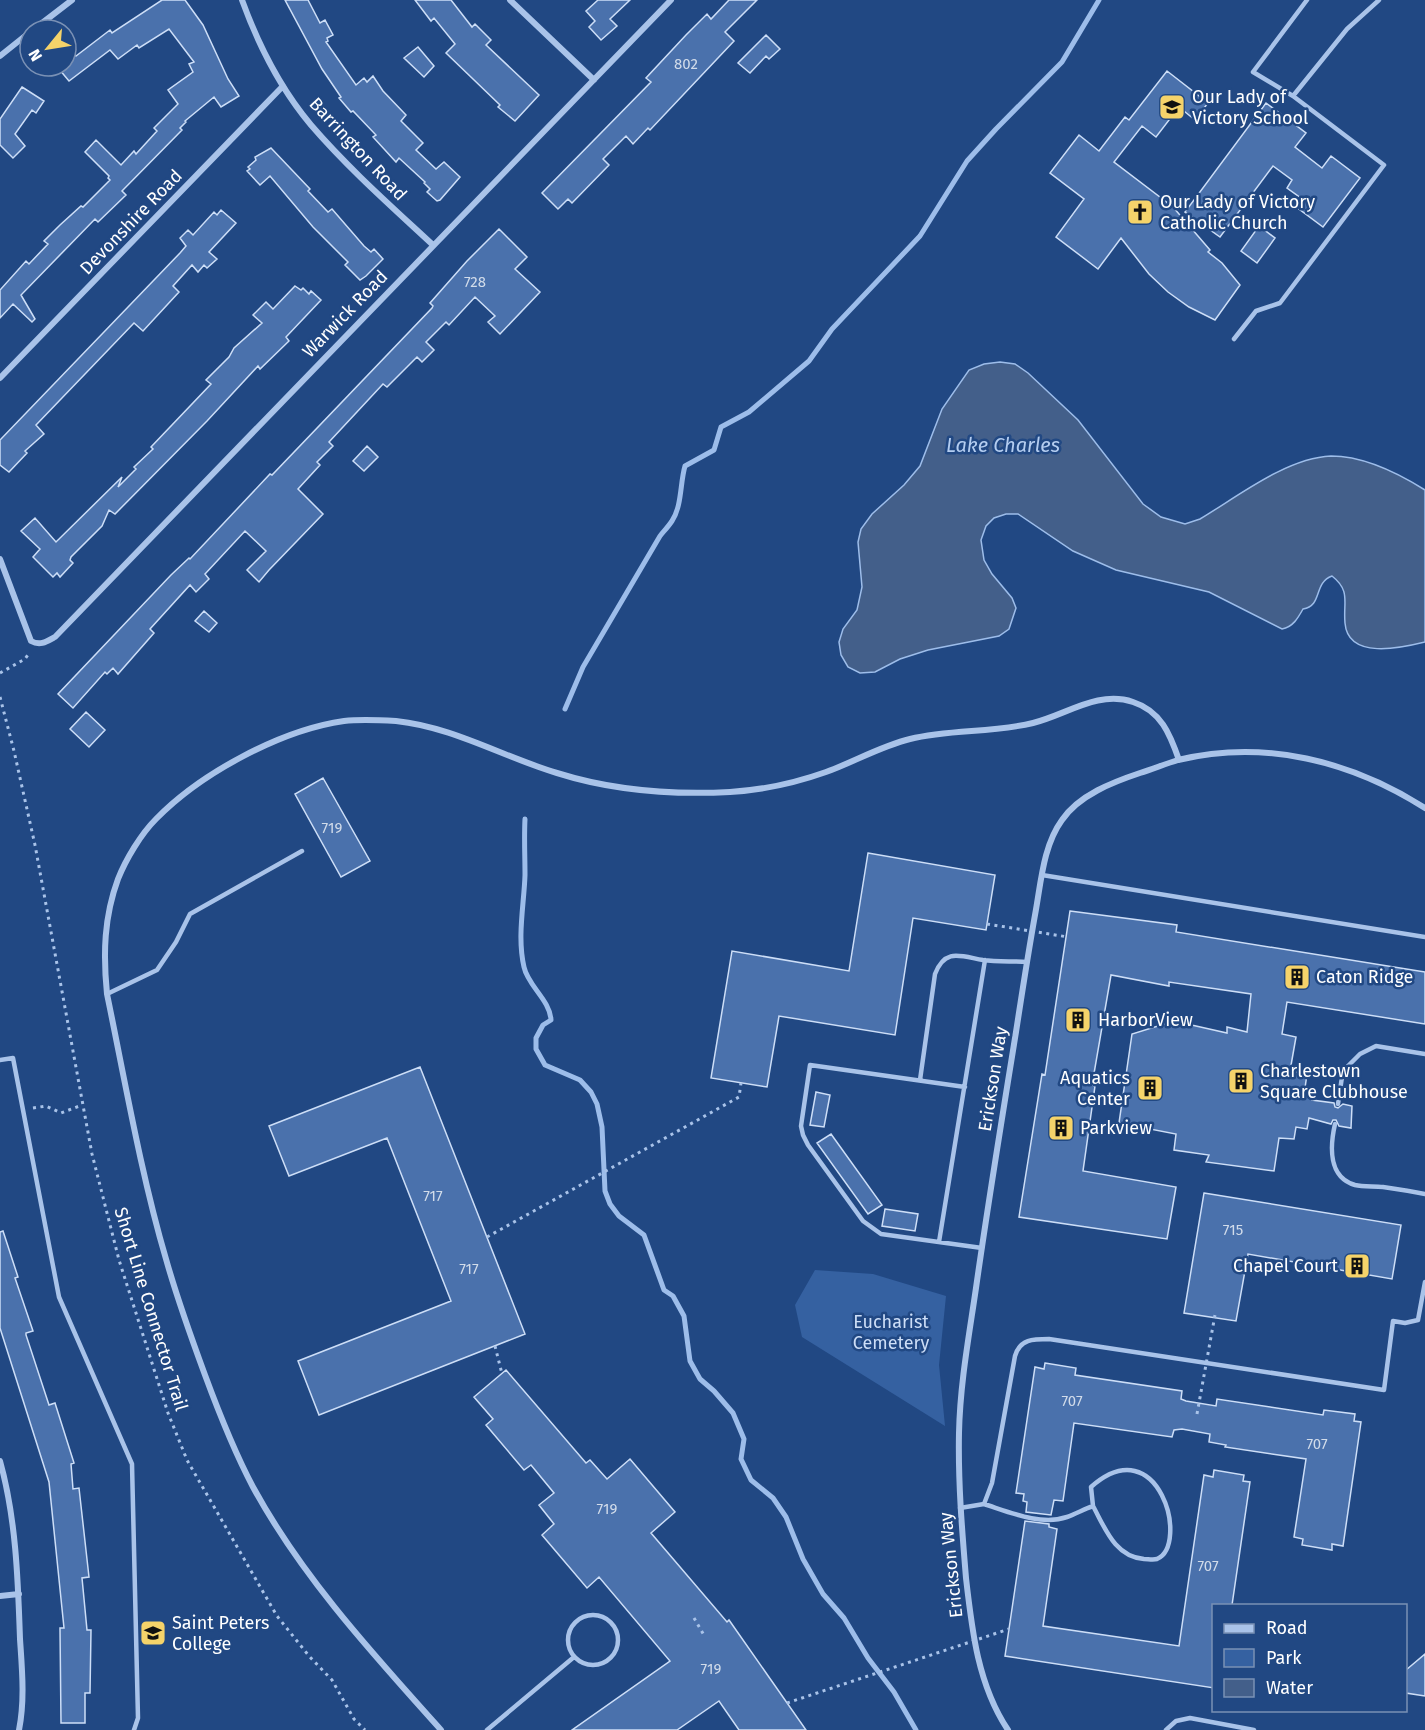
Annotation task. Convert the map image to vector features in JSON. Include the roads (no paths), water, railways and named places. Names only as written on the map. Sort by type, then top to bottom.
[{"type":"street","points":[[48,18],[72,0]]},
{"type":"street","name":"Barrington Road","points":[[242,0],[262,49],[283,86],[310,124],[352,169],[433,245]]},
{"type":"street","points":[[510,0],[594,80]]},
{"type":"street","name":"Warwick Road","points":[[0,559],[31,641],[37,644],[55,637],[671,0]]},
{"type":"street","points":[[0,56],[18,41]]},
{"type":"street","name":"Devonshire Road","points":[[0,378],[283,86]]},
{"type":"street","points":[[441,1730],[355,1630],[296,1556],[253,1487],[234,1448],[196,1350],[166,1260],[107,994],[104,962],[104,941],[119,876],[154,820],[201,782],[259,748],[287,736],[333,723],[369,719],[427,727],[460,736],[554,773],[624,790],[687,794],[751,791],[785,784],[825,772],[885,746],[912,738],[1036,723],[1089,702],[1110,699],[1129,701],[1148,708],[1170,734],[1179,760]]},
{"type":"street","name":"Erickson Way","points":[[1008,1730],[992,1701],[980,1668],[970,1616],[959,1508],[959,1433],[962,1387],[982,1248],[1027,962],[1042,875],[1053,833],[1064,816],[1077,804],[1121,779],[1179,760],[1217,754],[1257,752],[1328,762],[1404,794],[1425,808]]},
{"type":"street","points":[[0,1461],[11,1524],[19,1594],[23,1707],[20,1730]]},
{"type":"street","points":[[0,1596],[19,1594]]},
{"type":"lane","points":[[1234,339],[1256,311],[1280,303],[1384,165],[1293,96],[1253,72],[1307,0]]},
{"type":"lane","points":[[1293,96],[1347,29],[1379,0]]},
{"type":"lane","points":[[107,994],[157,970],[176,942],[190,914],[302,851]]},
{"type":"lane","points":[[1042,875],[1425,937]]},
{"type":"lane","points":[[920,1080],[934,974],[939,963],[948,957],[959,955],[985,960],[1027,962]]},
{"type":"lane","points":[[939,1242],[985,960]]},
{"type":"lane","points":[[1338,1104],[1342,1077],[1346,1068],[1360,1054],[1376,1046],[1425,1054]]},
{"type":"lane","points":[[0,1060],[14,1058],[60,1298],[132,1464],[138,1718],[134,1730]]},
{"type":"lane","points":[[965,1087],[810,1065],[801,1126],[808,1144],[863,1221],[872,1229],[881,1234],[982,1248]]},
{"type":"lane","points":[[1335,1125],[1333,1165],[1341,1176],[1354,1185],[1425,1194]]},
{"type":"lane","points":[[984,1504],[992,1483],[1015,1356],[1017,1348],[1023,1342],[1049,1339],[1384,1389],[1393,1321],[1405,1323],[1418,1320],[1425,1282]]},
{"type":"lane","points":[[1132,1470],[1145,1476],[1156,1485],[1168,1506],[1170,1527],[1168,1548],[1155,1560],[1132,1558],[1119,1549],[1110,1538],[1093,1506],[1091,1487],[1103,1476],[1112,1472],[1132,1470]]},
{"type":"lane","points":[[959,1508],[984,1504],[1017,1515],[1047,1519],[1065,1518],[1093,1506]]},
{"type":"lane","points":[[592,1614],[602,1616],[611,1622],[618,1636],[616,1651],[607,1661],[598,1665],[589,1665],[581,1663],[574,1657],[567,1640],[574,1623],[581,1617],[592,1614]]},
{"type":"lane","points":[[487,1730],[574,1657]]},
{"type":"lane","points":[[1166,1730],[1176,1721],[1190,1718],[1254,1730]]},
{"type":"water","name":"Lake Charles","points":[[1000,362],[1015,364],[1028,373],[1078,420],[1143,504],[1161,517],[1185,524],[1200,519],[1280,471],[1314,458],[1331,456],[1368,462],[1425,490],[1425,642],[1377,649],[1355,642],[1348,635],[1345,623],[1344,592],[1332,576],[1322,584],[1313,604],[1303,609],[1292,624],[1282,629],[1209,592],[1116,570],[1073,551],[1018,514],[1006,514],[994,518],[986,526],[981,540],[984,560],[992,574],[1012,598],[1016,608],[1009,629],[999,636],[928,650],[900,659],[875,672],[860,673],[848,667],[841,655],[839,642],[843,629],[857,610],[862,587],[858,542],[861,529],[872,514],[904,485],[920,466],[942,409],[969,370],[984,364]]},
{"type":"waterway","points":[[565,709],[583,667],[660,536],[675,515],[685,466],[714,450],[721,427],[749,412],[809,361],[832,329],[920,236],[967,161],[1062,62],[1099,0]]},
{"type":"waterway","points":[[525,819],[522,956],[526,974],[547,1006],[551,1020],[543,1025],[536,1038],[536,1049],[545,1065],[580,1080],[591,1092],[597,1104],[602,1127],[605,1191],[610,1204],[619,1216],[644,1235],[664,1290],[673,1296],[684,1316],[690,1361],[700,1379],[733,1413],[744,1439],[741,1459],[751,1480],[773,1498],[786,1517],[803,1559],[823,1594],[844,1618],[868,1658],[894,1692],[916,1730]]},
{"type":"place","name":"Our Lady of Victory School","points":[[1172,107]]},
{"type":"place","name":"Our Lady of Victory Catholic Church","points":[[1140,212]]},
{"type":"place","name":"Caton Ridge","points":[[1297,977]]},
{"type":"place","name":"HarborView","points":[[1078,1020]]},
{"type":"place","name":"Charlestown Square Clubhouse","points":[[1241,1081]]},
{"type":"place","name":"Aquatics Center","points":[[1150,1088]]},
{"type":"place","name":"Parkview","points":[[1061,1128]]},
{"type":"place","name":"Chapel Court","points":[[1357,1266]]},
{"type":"place","name":"Saint Peters College","points":[[153,1633]]},
{"type":"park label","name":"Eucharist Cemetery","points":[[891,1332]]}]
